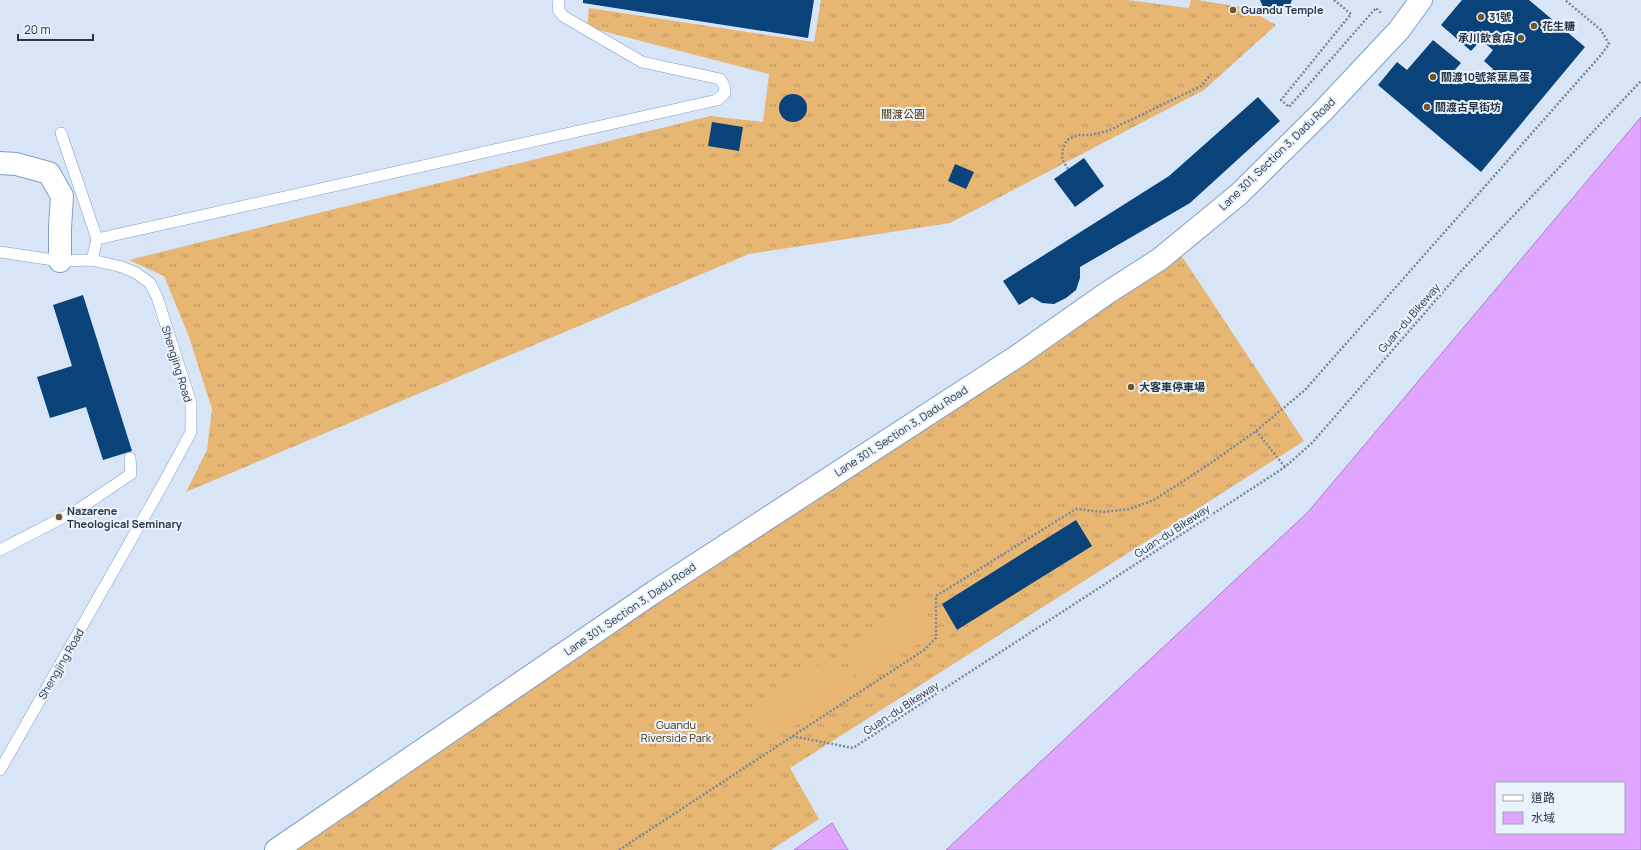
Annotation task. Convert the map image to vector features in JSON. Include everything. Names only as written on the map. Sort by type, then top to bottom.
[{"type":"street","name":"Lane 301, Section 3, Dadu Road","points":[[276,850],[654,592],[1016,357],[1107,293],[1160,259],[1239,194],[1322,112],[1399,30],[1421,0]]},
{"type":"street","points":[[0,163],[16,164],[49,173],[62,196],[60,261]]},
{"type":"lane","points":[[97,238],[717,100],[725,93],[724,85],[720,79],[642,62],[563,16],[558,9],[559,0]]},
{"type":"lane","points":[[61,133],[97,238],[92,260]]},
{"type":"lane","name":"Shengjing Road","points":[[0,252],[60,261],[92,260],[122,266],[150,282],[157,297],[190,403],[190,432],[163,484],[0,770]]},
{"type":"lane","points":[[0,550],[79,509],[131,474],[130,458]]},
{"type":"path","points":[[1334,0],[1350,14],[1281,100],[1289,107],[1376,8]]},
{"type":"path","points":[[620,850],[791,736],[924,650],[936,638],[936,596],[1076,510],[1103,512],[1130,509],[1154,500],[1211,463],[1256,431],[1305,390],[1601,55],[1609,44],[1601,30],[1565,0]]},
{"type":"path","points":[[1068,169],[1062,159],[1063,148],[1067,140],[1078,135],[1090,136],[1108,131],[1201,86],[1211,74]]},
{"type":"path","name":"Guan-du Bikeway","points":[[791,736],[853,748],[1285,467],[1312,443],[1462,270],[1641,81]]},
{"type":"path","points":[[1256,431],[1285,467]]},
{"type":"green space","name":"關渡公園","points":[[821,0],[1127,0],[1189,8],[1191,0],[1197,0],[1247,8],[1276,25],[1204,90],[950,223],[749,254],[186,492],[207,450],[212,409],[189,337],[164,276],[129,260],[710,116],[763,122],[769,74],[587,27],[589,8],[814,42]]},
{"type":"green space","name":"Guandu Riverside Park","points":[[1177,249],[1304,441],[790,768],[819,819],[771,850],[286,850]]},
{"type":"green space","points":[[918,600],[938,631],[860,681],[841,651]]},
{"type":"green space","points":[[830,658],[851,690],[773,740],[752,709]]},
{"type":"water","points":[[1641,117],[1641,850],[946,850],[1308,512]]},
{"type":"water","points":[[832,823],[848,850],[794,850]]},
{"type":"building","points":[[583,0],[814,0],[808,38],[583,3]]},
{"type":"building","points":[[1260,0],[1292,0],[1289,7],[1276,12],[1263,7]]},
{"type":"building","points":[[1462,0],[1529,0],[1585,47],[1481,172],[1378,85],[1397,62],[1407,70],[1433,40],[1461,63],[1452,73],[1463,82],[1471,72],[1483,82],[1493,69],[1484,61],[1493,50],[1481,40],[1471,51],[1441,25]]},
{"type":"building","points":[[793,94],[803,98],[807,108],[803,118],[793,122],[783,118],[779,108],[783,98]]},
{"type":"building","points":[[1258,97],[1280,121],[1190,203],[1080,267],[1080,278],[1076,290],[1066,298],[1054,304],[1042,303],[1032,297],[1019,305],[1003,281],[1169,176]]},
{"type":"building","points":[[712,122],[743,127],[739,151],[708,146]]},
{"type":"building","points":[[1084,158],[1104,186],[1075,207],[1054,179]]},
{"type":"building","points":[[955,164],[974,172],[966,189],[948,181]]},
{"type":"building","points":[[83,295],[132,451],[103,460],[86,407],[50,418],[37,377],[72,366],[53,305]]},
{"type":"building","points":[[1076,520],[1092,546],[957,630],[942,604]]},
{"type":"place","name":"Guandu Temple","points":[[1233,10]]},
{"type":"place","name":"31號","points":[[1481,17]]},
{"type":"place","name":"花生糖","points":[[1534,26]]},
{"type":"place","name":"承川飲食店","points":[[1521,38]]},
{"type":"place","name":"關渡10號茶葉鳥蛋","points":[[1433,77]]},
{"type":"place","name":"關渡古早街坊","points":[[1427,107]]},
{"type":"place","name":"大客車停車場","points":[[1131,387]]},
{"type":"place","name":"Nazarene Theological Seminary","points":[[59,517]]}]
